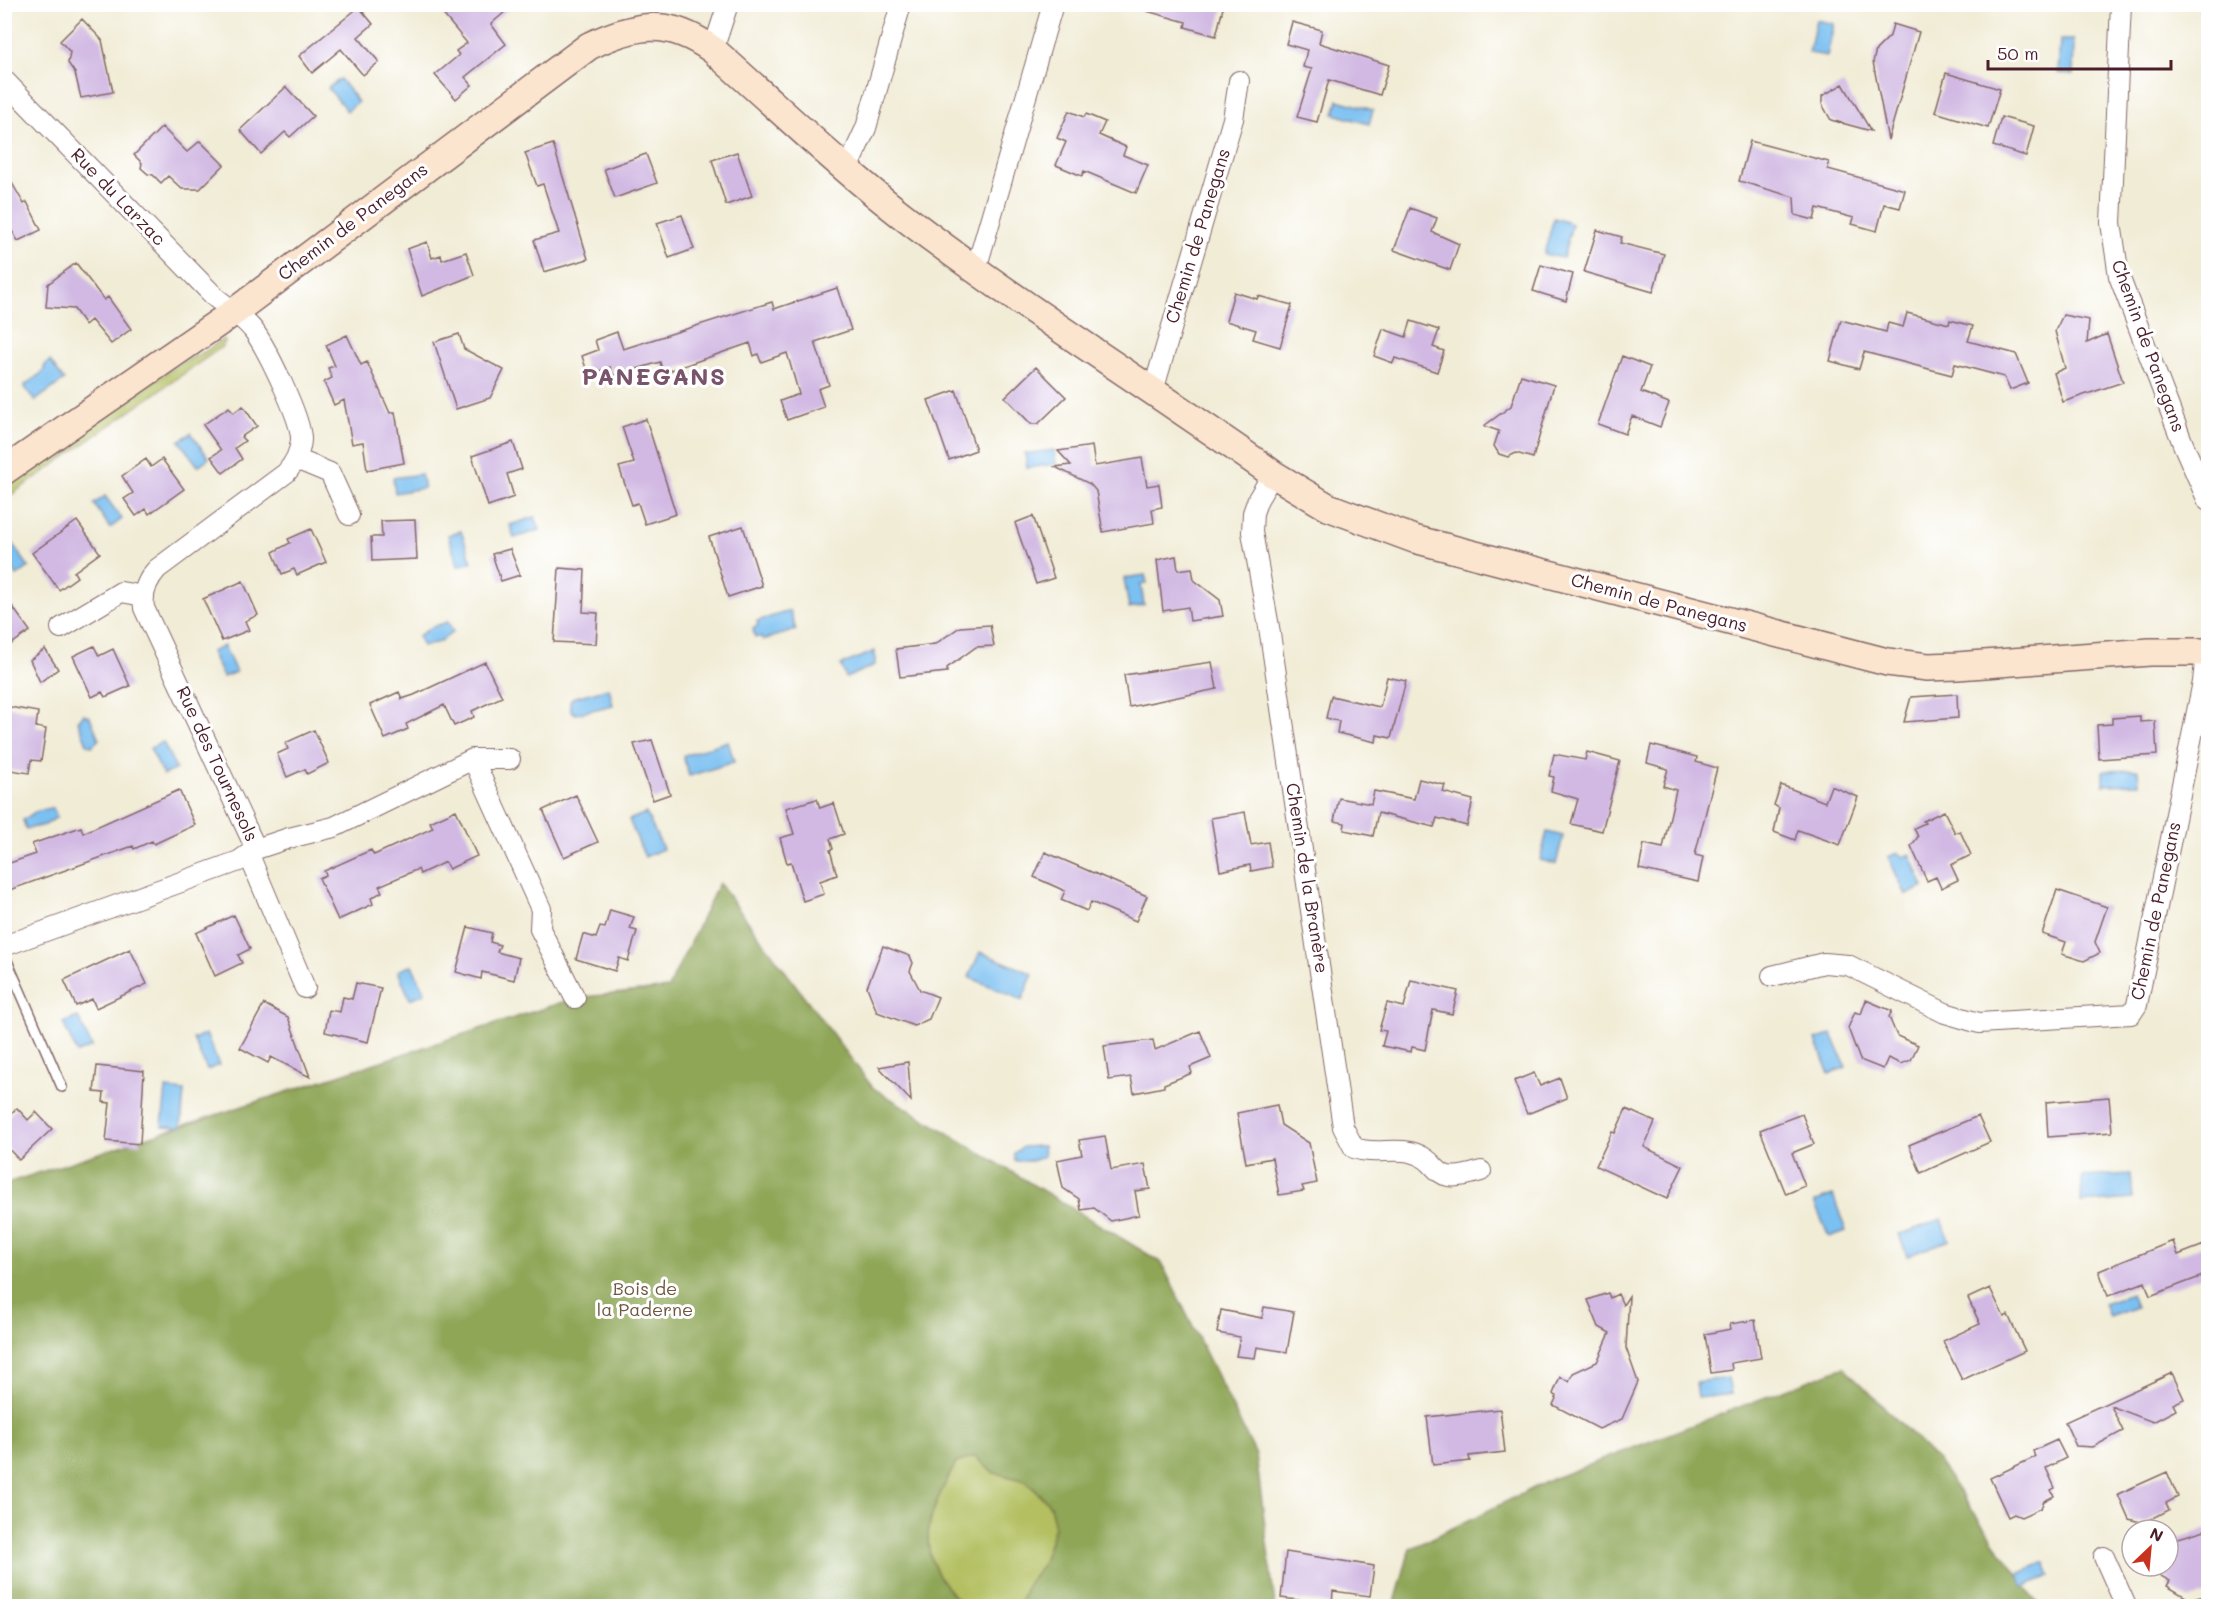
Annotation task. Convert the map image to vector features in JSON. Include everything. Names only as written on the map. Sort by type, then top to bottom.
[{"type":"street","points":[[713,50],[728,4]]},
{"type":"street","points":[[847,169],[866,128],[901,4]]},
{"type":"street","points":[[976,269],[1053,4]]},
{"type":"street","name":"Chemin de Panegans","points":[[2121,4],[2111,223],[2113,248],[2119,276],[2183,444],[2208,501]]},
{"type":"street","name":"Chemin de Panegans","points":[[4,471],[234,312],[589,46],[617,32],[640,27],[656,27],[692,35],[713,50],[907,219],[1273,474],[1328,507],[1414,539],[1887,662],[1928,667],[2150,652],[2207,652],[2204,682],[2137,1005],[2131,1014],[1973,1022],[1945,1013],[1848,965],[1824,963],[1772,976]]},
{"type":"street","name":"Rue du Larzac","points":[[4,80],[216,298],[234,312]]},
{"type":"street","name":"Chemin de Panegans","points":[[1153,391],[1233,118],[1239,81]]},
{"type":"street","points":[[61,628],[121,592],[144,596],[147,582],[157,569],[286,473],[296,459],[301,439],[299,424],[260,340],[253,329],[234,312]]},
{"type":"street","points":[[296,459],[330,473],[349,515]]},
{"type":"street","name":"Chemin de la Branère","points":[[1273,474],[1258,498],[1253,513],[1252,532],[1269,627],[1343,1127],[1354,1148],[1364,1152],[1408,1152],[1421,1156],[1438,1173],[1449,1177],[1481,1171]]},
{"type":"street","name":"Rue des Tournesols","points":[[4,946],[230,864],[253,852],[144,608],[144,596]]},
{"type":"street","points":[[473,759],[541,909],[540,929],[575,998]]},
{"type":"street","points":[[306,988],[253,852],[289,838],[334,827],[473,759],[510,759]]},
{"type":"street","points":[[2104,1557],[2126,1606]]},
{"type":"lane","points":[[4,954],[62,1087]]},
{"type":"green space","points":[[223,339],[225,341],[223,346],[5,499],[5,483],[179,364],[204,352]]},
{"type":"green space","name":"Bois de la Paderne","points":[[719,883],[873,1088],[1161,1262],[1256,1455],[1275,1606],[1019,1606],[1028,1583],[1042,1565],[1055,1527],[1050,1505],[1026,1481],[992,1472],[975,1456],[956,1463],[936,1504],[930,1521],[928,1538],[930,1554],[936,1570],[963,1606],[5,1606],[4,1184],[575,998],[668,988]]},
{"type":"green space","points":[[1844,1367],[1936,1459],[2040,1606],[1394,1606],[1410,1549],[1552,1479]]},
{"type":"green space","points":[[975,1456],[992,1472],[1026,1481],[1050,1505],[1055,1527],[1042,1565],[1028,1583],[1019,1606],[963,1606],[936,1570],[930,1554],[928,1538],[930,1521],[945,1484],[956,1463]]},
{"type":"water","points":[[1816,20],[1834,24],[1827,56],[1809,53]]},
{"type":"water","points":[[2060,40],[2074,40],[2073,74],[2058,73]]},
{"type":"water","points":[[340,79],[358,102],[347,111],[328,88]]},
{"type":"water","points":[[1338,100],[1373,110],[1369,124],[1334,114]]},
{"type":"water","points":[[1554,218],[1572,224],[1563,258],[1544,254]]},
{"type":"water","points":[[50,361],[64,380],[35,401],[24,386],[43,372],[45,365]]},
{"type":"water","points":[[191,433],[209,458],[198,466],[179,441]]},
{"type":"water","points":[[1054,450],[1056,464],[1027,468],[1025,454]]},
{"type":"water","points":[[421,474],[424,488],[395,493],[393,478]]},
{"type":"water","points":[[105,496],[122,519],[110,528],[94,504]]},
{"type":"water","points":[[535,517],[540,530],[514,538],[510,525]]},
{"type":"water","points":[[461,531],[472,562],[458,566],[448,535]]},
{"type":"water","points":[[11,542],[29,567],[17,576],[5,558],[5,546]]},
{"type":"water","points":[[1145,575],[1147,583],[1141,585],[1144,605],[1129,608],[1124,578]]},
{"type":"water","points":[[790,611],[796,630],[763,640],[761,637],[755,637],[753,629],[758,625],[757,621]]},
{"type":"water","points":[[448,622],[453,632],[439,642],[423,646],[418,636],[432,627]]},
{"type":"water","points":[[224,646],[236,672],[223,677],[211,652]]},
{"type":"water","points":[[875,651],[875,665],[846,678],[841,665]]},
{"type":"water","points":[[609,688],[613,705],[576,714],[571,711],[572,698]]},
{"type":"water","points":[[84,714],[90,717],[99,739],[92,746],[87,744],[78,721]]},
{"type":"water","points":[[728,741],[734,762],[689,776],[683,756]]},
{"type":"water","points":[[163,742],[176,769],[163,775],[150,748]]},
{"type":"water","points":[[2138,770],[2139,784],[2103,785],[2103,771]]},
{"type":"water","points":[[53,808],[57,817],[45,825],[26,829],[23,820],[35,812]]},
{"type":"water","points":[[646,813],[663,849],[645,857],[629,820]]},
{"type":"water","points":[[1547,832],[1563,836],[1556,864],[1540,860]]},
{"type":"water","points":[[1898,853],[1903,857],[1910,854],[1924,887],[1906,895],[1888,857]]},
{"type":"water","points":[[980,952],[1033,974],[1022,1000],[969,977]]},
{"type":"water","points":[[412,965],[425,993],[410,999],[398,971]]},
{"type":"water","points":[[78,1017],[92,1047],[77,1053],[63,1023]]},
{"type":"water","points":[[206,1034],[219,1065],[207,1070],[193,1039]]},
{"type":"water","points":[[1832,1034],[1846,1067],[1829,1074],[1816,1040]]},
{"type":"water","points":[[166,1089],[184,1091],[181,1127],[162,1126]]},
{"type":"water","points":[[1043,1146],[1044,1156],[1032,1161],[1015,1161],[1014,1153],[1023,1147]]},
{"type":"water","points":[[2131,1174],[2133,1199],[2081,1203],[2082,1177]]},
{"type":"water","points":[[1833,1195],[1846,1231],[1829,1237],[1814,1202]]},
{"type":"water","points":[[1942,1219],[1949,1240],[1907,1256],[1899,1235]]},
{"type":"water","points":[[2131,1294],[2136,1307],[2109,1317],[2104,1304]]},
{"type":"water","points":[[1728,1378],[1731,1394],[1698,1398],[1696,1382]]},
{"type":"water","points":[[2045,1562],[2050,1576],[2023,1587],[2018,1574]]},
{"type":"building","points":[[452,4],[514,4],[491,24],[506,44],[465,77],[472,85],[456,99],[435,75],[459,55],[456,51],[467,43],[442,13]]},
{"type":"building","points":[[1144,4],[1224,4],[1216,36],[1185,27],[1186,22],[1143,10]]},
{"type":"building","points":[[359,7],[373,24],[358,37],[379,62],[363,75],[341,49],[312,73],[299,56]]},
{"type":"building","points":[[82,19],[102,40],[113,92],[81,98],[75,73],[68,63],[70,52],[60,41]]},
{"type":"building","points":[[1292,22],[1322,30],[1319,43],[1389,65],[1380,95],[1329,80],[1317,122],[1297,117],[1312,69],[1303,67],[1307,50],[1286,44]]},
{"type":"building","points":[[1893,24],[1919,32],[1888,140],[1873,62],[1876,50],[1890,36]]},
{"type":"building","points":[[1946,73],[2000,89],[1988,128],[1935,112]]},
{"type":"building","points":[[1843,84],[1871,131],[1831,120],[1822,104],[1822,96]]},
{"type":"building","points":[[286,87],[313,116],[290,137],[285,132],[261,154],[240,130]]},
{"type":"building","points":[[1069,111],[1084,117],[1086,114],[1105,122],[1099,135],[1126,147],[1123,155],[1148,165],[1136,193],[1084,171],[1082,176],[1056,165],[1066,142],[1057,138]]},
{"type":"building","points":[[2001,117],[2034,126],[2026,156],[1993,146]]},
{"type":"building","points":[[162,127],[187,152],[200,141],[224,165],[200,189],[182,189],[168,176],[161,183],[141,168],[142,163],[134,155]]},
{"type":"building","points":[[1750,141],[1829,162],[1828,169],[1905,190],[1900,208],[1884,204],[1877,231],[1852,224],[1854,218],[1817,208],[1814,220],[1795,215],[1794,197],[1739,181]]},
{"type":"building","points":[[553,144],[588,259],[544,272],[534,240],[559,233],[543,184],[537,186],[525,153]]},
{"type":"building","points":[[737,152],[752,196],[726,205],[712,160]]},
{"type":"building","points":[[646,154],[657,183],[615,198],[604,169]]},
{"type":"building","points":[[4,169],[24,204],[27,202],[41,230],[18,241],[4,216]]},
{"type":"building","points":[[1410,208],[1437,218],[1432,232],[1459,244],[1450,270],[1394,250]]},
{"type":"building","points":[[682,215],[694,249],[669,258],[657,223]]},
{"type":"building","points":[[1597,230],[1622,237],[1620,243],[1664,254],[1653,292],[1584,272]]},
{"type":"building","points":[[427,242],[432,258],[441,255],[442,260],[466,252],[474,275],[422,296],[407,249]]},
{"type":"building","points":[[76,263],[104,300],[108,297],[131,329],[111,344],[91,320],[85,325],[74,309],[46,307],[48,284]]},
{"type":"building","points":[[1541,265],[1573,274],[1566,301],[1533,291]]},
{"type":"building","points":[[837,288],[851,330],[815,342],[829,385],[818,389],[824,407],[787,420],[780,401],[799,394],[787,353],[761,362],[758,354],[754,356],[750,343],[663,373],[660,362],[614,376],[610,367],[588,375],[582,356],[598,350],[595,340],[617,332],[623,349],[772,302],[774,309]]},
{"type":"building","points":[[1234,292],[1257,299],[1258,296],[1292,305],[1280,347],[1253,339],[1256,330],[1226,321]]},
{"type":"building","points":[[1907,313],[1949,324],[1950,320],[1973,326],[1968,341],[2016,354],[2028,383],[2010,390],[2004,377],[1955,364],[1952,375],[1864,352],[1859,369],[1830,361],[1841,320],[1886,332],[1888,323],[1903,327]]},
{"type":"building","points":[[2063,315],[2089,320],[2087,343],[2107,334],[2123,382],[2063,402],[2054,373],[2065,368],[2055,331]]},
{"type":"building","points":[[1411,321],[1439,330],[1433,347],[1444,351],[1437,372],[1395,358],[1393,363],[1374,356],[1383,329],[1406,337]]},
{"type":"building","points":[[459,334],[464,349],[504,370],[490,398],[456,409],[434,342]]},
{"type":"building","points":[[347,335],[361,365],[367,362],[390,413],[395,412],[404,463],[367,470],[363,442],[352,444],[344,400],[334,405],[324,382],[332,378],[328,368],[335,366],[326,345]]},
{"type":"building","points":[[1622,356],[1650,367],[1641,392],[1669,403],[1660,427],[1632,416],[1625,434],[1598,424]]},
{"type":"building","points":[[1036,367],[1066,397],[1038,424],[1031,424],[1005,397]]},
{"type":"building","points":[[1521,375],[1554,385],[1533,458],[1516,453],[1508,457],[1499,454],[1494,446],[1499,431],[1484,426],[1511,406]]},
{"type":"building","points":[[956,390],[976,450],[949,460],[928,400]]},
{"type":"building","points":[[243,406],[257,426],[241,437],[245,441],[235,448],[242,459],[223,473],[211,457],[221,450],[203,425],[229,407],[233,413]]},
{"type":"building","points":[[646,419],[676,514],[645,524],[638,503],[632,505],[619,467],[634,463],[622,427]]},
{"type":"building","points":[[513,442],[522,469],[507,474],[514,497],[488,506],[472,456]]},
{"type":"building","points":[[1092,446],[1095,466],[1142,458],[1147,486],[1159,484],[1162,507],[1152,509],[1154,523],[1103,532],[1096,491],[1090,484],[1055,467],[1071,465],[1058,451]]},
{"type":"building","points":[[146,459],[151,467],[162,459],[184,489],[149,514],[146,509],[136,516],[124,499],[133,493],[122,476]]},
{"type":"building","points":[[1033,516],[1054,578],[1036,584],[1015,523]]},
{"type":"building","points":[[415,520],[417,559],[372,561],[371,537],[382,537],[381,521]]},
{"type":"building","points":[[77,521],[100,553],[74,572],[77,577],[59,590],[32,553]]},
{"type":"building","points":[[743,526],[762,586],[728,597],[709,537]]},
{"type":"building","points":[[311,529],[326,562],[297,575],[294,569],[282,574],[273,552],[290,543],[288,539]]},
{"type":"building","points":[[510,549],[520,575],[501,581],[492,554]]},
{"type":"building","points":[[1176,556],[1178,570],[1192,568],[1194,580],[1220,600],[1223,616],[1190,621],[1188,607],[1163,611],[1157,560]]},
{"type":"building","points":[[559,568],[585,570],[583,612],[598,613],[596,644],[554,642]]},
{"type":"building","points":[[243,581],[258,615],[245,621],[249,630],[222,641],[203,599]]},
{"type":"building","points":[[4,595],[30,631],[4,649]]},
{"type":"building","points":[[990,625],[994,646],[976,647],[947,668],[947,672],[900,677],[896,649],[935,644],[960,627]]},
{"type":"building","points":[[94,646],[99,656],[113,649],[130,686],[105,697],[102,692],[92,697],[73,656]]},
{"type":"building","points":[[45,649],[58,669],[40,682],[30,660]]},
{"type":"building","points":[[485,662],[502,697],[472,711],[474,717],[454,726],[444,705],[406,724],[408,729],[385,739],[370,705],[399,692],[402,699],[414,695]]},
{"type":"building","points":[[1212,662],[1217,689],[1129,707],[1124,675]]},
{"type":"building","points":[[1387,677],[1406,681],[1391,738],[1377,735],[1376,742],[1337,733],[1339,721],[1326,718],[1331,696],[1380,707]]},
{"type":"building","points":[[1957,694],[1958,718],[1904,722],[1911,697]]},
{"type":"building","points":[[4,706],[38,712],[36,727],[46,729],[41,761],[31,760],[29,773],[4,769],[8,746],[4,745]]},
{"type":"building","points":[[2140,716],[2140,722],[2155,721],[2157,755],[2099,759],[2097,725],[2112,724],[2112,718]]},
{"type":"building","points":[[314,730],[329,763],[307,774],[305,769],[287,777],[277,754],[288,749],[285,743]]},
{"type":"building","points":[[652,740],[670,794],[653,800],[634,744]]},
{"type":"building","points":[[1651,745],[1697,757],[1696,762],[1717,768],[1695,855],[1703,857],[1698,882],[1639,869],[1644,844],[1663,848],[1676,790],[1663,786],[1668,769],[1647,763]]},
{"type":"building","points":[[1587,752],[1620,761],[1602,831],[1571,824],[1578,799],[1551,791],[1554,777],[1549,776],[1554,754],[1585,760]]},
{"type":"building","points":[[1419,779],[1445,785],[1443,792],[1473,800],[1467,826],[1437,818],[1434,827],[1378,813],[1373,836],[1344,830],[1345,823],[1334,821],[1339,798],[1371,804],[1374,791],[1414,799]]},
{"type":"building","points":[[1781,785],[1825,802],[1831,786],[1858,797],[1840,845],[1798,830],[1795,840],[1774,832],[1779,808],[1774,805]]},
{"type":"building","points":[[179,790],[195,825],[154,844],[152,841],[134,849],[133,846],[4,892],[4,865],[36,854],[32,844],[81,827],[83,833]]},
{"type":"building","points":[[576,795],[598,842],[564,857],[543,810]]},
{"type":"building","points":[[817,799],[820,808],[834,803],[844,834],[830,839],[833,849],[830,850],[837,875],[820,881],[824,894],[803,901],[791,862],[787,863],[780,838],[794,834],[786,808]]},
{"type":"building","points":[[456,810],[477,856],[449,869],[445,862],[420,874],[418,869],[379,886],[382,892],[371,898],[373,904],[338,920],[319,878],[326,875],[324,871],[371,850],[374,855],[433,828],[430,822]]},
{"type":"building","points":[[1944,811],[1955,833],[1960,831],[1971,855],[1951,865],[1958,880],[1941,888],[1936,877],[1927,881],[1911,846],[1918,837],[1914,828]]},
{"type":"building","points":[[1245,812],[1251,845],[1268,842],[1272,867],[1251,871],[1250,865],[1220,871],[1211,818]]},
{"type":"building","points":[[1045,852],[1147,896],[1136,921],[1091,902],[1087,911],[1061,900],[1065,891],[1034,877]]},
{"type":"building","points":[[2057,890],[2107,907],[2095,942],[2100,953],[2084,961],[2062,954],[2066,942],[2042,934]]},
{"type":"building","points":[[610,910],[634,917],[630,929],[637,931],[628,961],[619,958],[615,971],[576,959],[583,934],[596,938],[600,927],[605,928]]},
{"type":"building","points":[[234,915],[250,949],[238,955],[242,963],[215,976],[196,933]]},
{"type":"building","points":[[468,927],[492,933],[490,942],[500,945],[497,952],[519,958],[514,980],[482,972],[481,979],[456,972]]},
{"type":"building","points":[[883,946],[910,956],[913,963],[910,971],[920,990],[938,997],[929,1019],[914,1026],[877,1012],[867,987]]},
{"type":"building","points":[[130,949],[147,984],[96,1008],[92,999],[76,1006],[64,980]]},
{"type":"building","points":[[1411,980],[1458,991],[1452,1014],[1433,1010],[1425,1050],[1412,1047],[1411,1052],[1382,1046],[1386,1031],[1379,1030],[1387,1003],[1404,1007]]},
{"type":"building","points":[[356,983],[381,988],[368,1042],[325,1032],[329,1010],[340,1012],[343,997],[352,999]]},
{"type":"building","points":[[1866,1000],[1892,1011],[1889,1017],[1897,1036],[1918,1045],[1911,1060],[1901,1064],[1888,1058],[1883,1069],[1860,1060],[1848,1028],[1855,1012],[1861,1014]]},
{"type":"building","points":[[264,1004],[288,1017],[310,1077],[271,1057],[268,1063],[240,1048]]},
{"type":"building","points":[[1200,1031],[1211,1058],[1190,1067],[1192,1073],[1164,1084],[1164,1087],[1134,1093],[1131,1077],[1109,1080],[1104,1046],[1153,1040],[1155,1050]]},
{"type":"building","points":[[908,1062],[911,1101],[879,1067]]},
{"type":"building","points":[[97,1066],[144,1071],[140,1144],[106,1141],[110,1103],[103,1102],[104,1093],[94,1092]]},
{"type":"building","points":[[1534,1073],[1540,1086],[1560,1078],[1567,1098],[1527,1114],[1514,1081]]},
{"type":"building","points":[[2109,1097],[2112,1132],[2048,1137],[2046,1102]]},
{"type":"building","points":[[1277,1105],[1281,1125],[1309,1143],[1317,1183],[1302,1186],[1304,1191],[1279,1195],[1272,1158],[1246,1163],[1237,1113]]},
{"type":"building","points":[[17,1108],[28,1120],[36,1112],[52,1129],[19,1160],[4,1144],[4,1120]]},
{"type":"building","points":[[1626,1109],[1655,1122],[1644,1147],[1683,1166],[1667,1199],[1596,1166]]},
{"type":"building","points":[[1802,1114],[1814,1144],[1792,1153],[1805,1186],[1786,1194],[1760,1130]]},
{"type":"building","points":[[1978,1116],[1990,1142],[1921,1173],[1909,1145]]},
{"type":"building","points":[[1105,1136],[1111,1170],[1145,1164],[1150,1189],[1135,1191],[1139,1215],[1111,1221],[1094,1208],[1081,1210],[1079,1199],[1063,1188],[1057,1160],[1082,1155],[1079,1140]]},
{"type":"building","points":[[2173,1241],[2178,1255],[2204,1245],[2208,1258],[2208,1274],[2150,1296],[2145,1282],[2108,1296],[2099,1271]]},
{"type":"building","points":[[1990,1288],[2004,1317],[2008,1315],[2025,1351],[1962,1380],[1943,1341],[1980,1324],[1968,1298]]},
{"type":"building","points":[[1608,1293],[1610,1298],[1618,1294],[1623,1305],[1629,1296],[1626,1348],[1638,1382],[1622,1419],[1599,1429],[1553,1405],[1557,1396],[1553,1394],[1560,1377],[1569,1381],[1573,1373],[1597,1362],[1610,1333],[1599,1327],[1588,1300]]},
{"type":"building","points":[[1264,1307],[1294,1312],[1287,1352],[1257,1347],[1255,1358],[1236,1356],[1240,1337],[1217,1333],[1221,1310],[1262,1318]]},
{"type":"building","points":[[1755,1320],[1761,1358],[1731,1363],[1732,1370],[1711,1373],[1705,1334],[1731,1329],[1730,1324]]},
{"type":"building","points":[[2172,1373],[2184,1399],[2173,1404],[2176,1410],[2153,1422],[2111,1406],[2123,1431],[2093,1447],[2076,1446],[2065,1422]]},
{"type":"building","points":[[1500,1409],[1505,1452],[1469,1456],[1470,1461],[1433,1465],[1427,1417]]},
{"type":"building","points":[[2057,1440],[2066,1458],[2046,1468],[2055,1488],[2051,1490],[2054,1496],[2044,1501],[2041,1508],[2021,1517],[2014,1514],[2008,1517],[1990,1478],[2035,1457],[2033,1451]]},
{"type":"building","points":[[2167,1472],[2178,1497],[2166,1503],[2169,1510],[2154,1518],[2129,1518],[2118,1494]]},
{"type":"building","points":[[2208,1529],[2208,1594],[2189,1599],[2167,1586],[2170,1581],[2164,1578],[2180,1578],[2180,1537]]},
{"type":"building","points":[[1286,1552],[1374,1566],[1370,1596],[1333,1591],[1332,1604],[1281,1598]]},
{"type":"district","name":"PANEGANS","points":[[654,377]]}]
